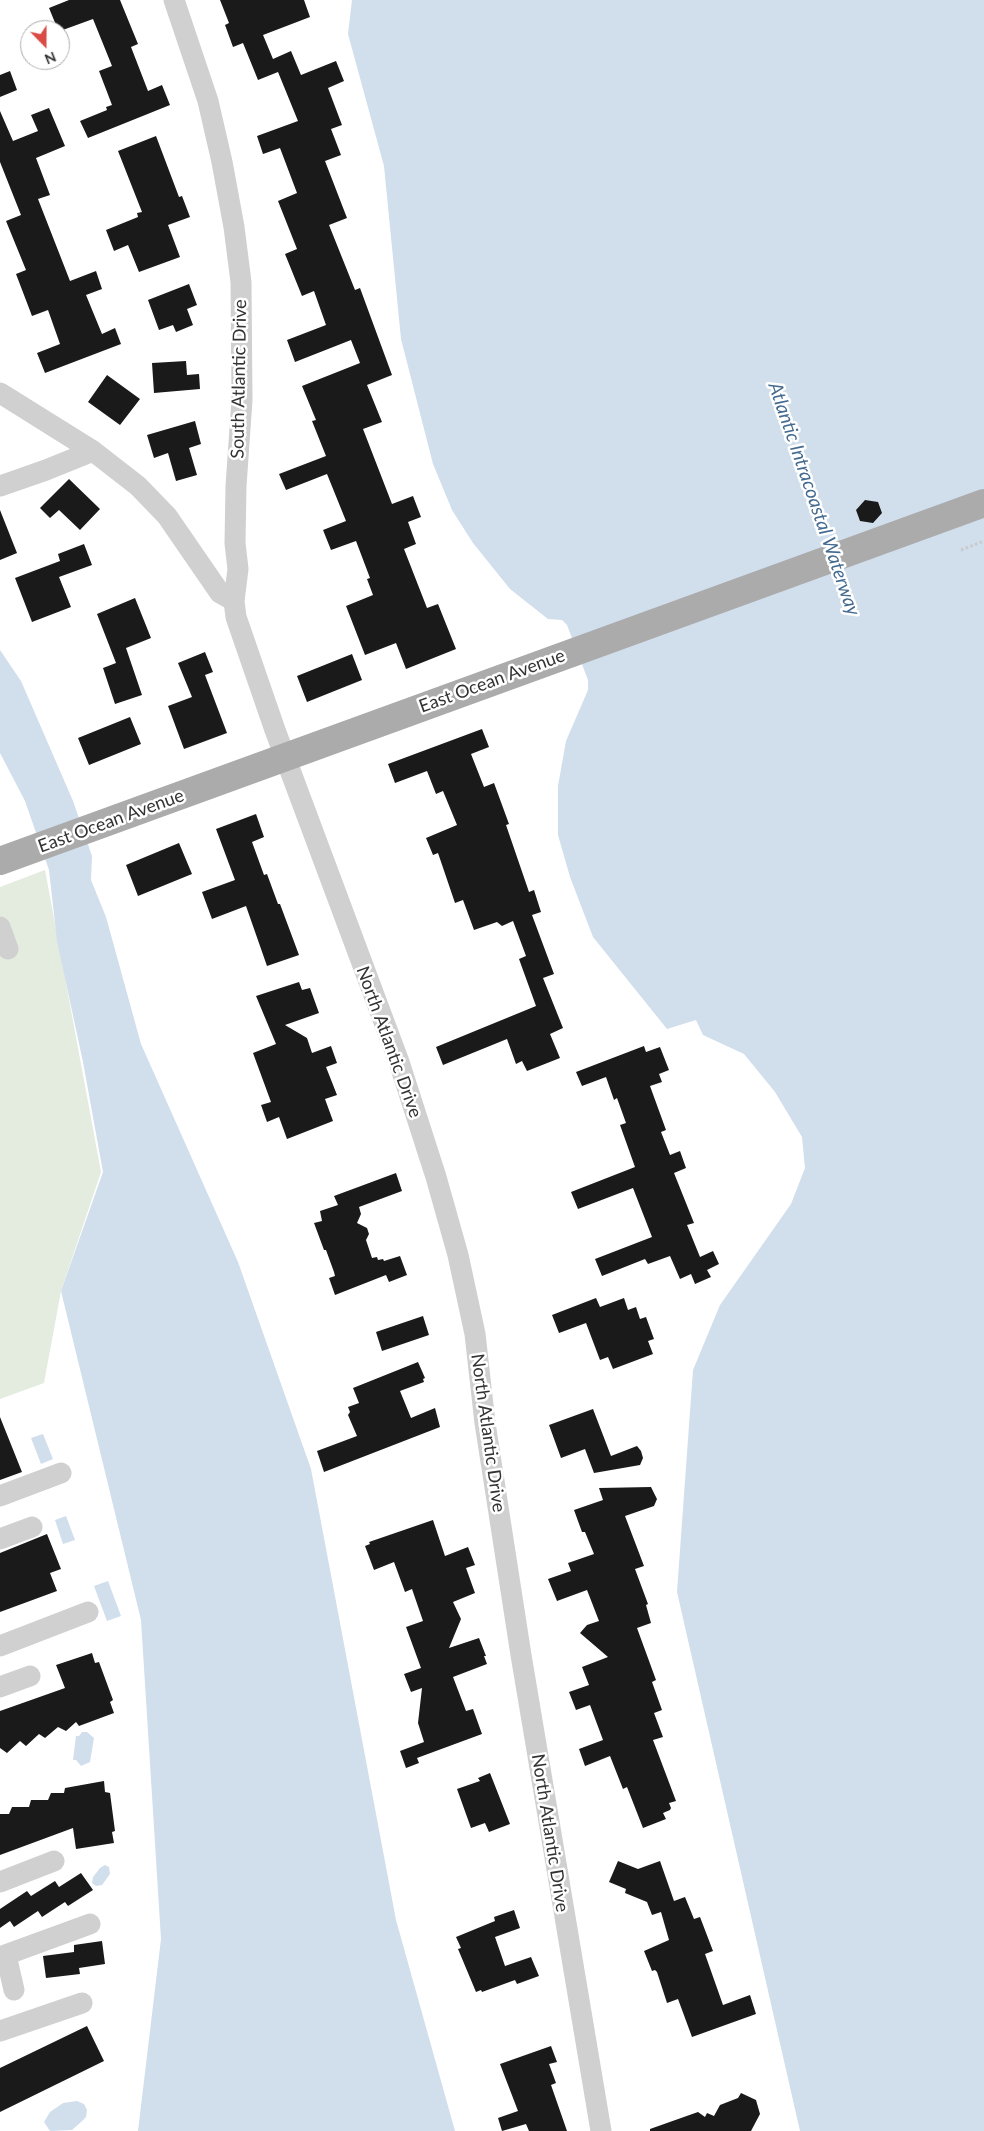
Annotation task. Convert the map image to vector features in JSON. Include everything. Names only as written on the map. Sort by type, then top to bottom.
[{"type":"main road","name":"East Ocean Avenue","points":[[0,861],[984,503]]},
{"type":"street","name":"South Atlantic Drive","points":[[174,0],[196,61],[212,118],[234,227],[241,282],[242,400],[236,486],[235,543],[238,569],[234,601],[236,618],[286,758]]},
{"type":"street","points":[[0,393],[93,450],[138,486],[167,516],[220,593],[234,601]]},
{"type":"street","points":[[0,486],[46,470],[93,450]]},
{"type":"street","name":"North Atlantic Drive","points":[[286,758],[399,1062],[436,1177],[458,1255],[475,1334],[485,1423],[521,1654],[601,2131]]},
{"type":"street","points":[[0,927],[8,949]]},
{"type":"street","points":[[0,1496],[61,1474]]},
{"type":"street","points":[[0,1539],[32,1527]]},
{"type":"street","points":[[0,1646],[88,1612]]},
{"type":"street","points":[[0,1687],[30,1676]]},
{"type":"street","points":[[0,1882],[54,1861]]},
{"type":"street","points":[[14,1990],[3,1956],[90,1924]]},
{"type":"street","points":[[0,2031],[82,2003]]},
{"type":"path","points":[[961,550],[984,541]]},
{"type":"shaded area","points":[[45,870],[101,1172],[61,1291],[44,1383],[0,1399],[0,887]]},
{"type":"water","name":"Atlantic Intracoastal Waterway","points":[[352,0],[984,0],[984,2131],[800,2131],[677,1592],[693,1370],[720,1305],[791,1204],[805,1168],[802,1137],[775,1092],[744,1054],[703,1035],[696,1020],[667,1029],[593,937],[570,877],[558,835],[558,786],[566,741],[588,690],[588,680],[567,625],[562,620],[548,619],[510,589],[473,543],[452,510],[433,464],[401,339],[384,166],[348,34]]},
{"type":"water","points":[[0,650],[21,681],[73,801],[92,856],[91,880],[106,917],[141,1044],[238,1262],[311,1469],[396,1920],[455,2131],[138,2131],[161,1939],[141,1620],[61,1291],[103,1172],[83,1062],[57,941],[49,870],[25,801],[0,753]]},
{"type":"water","points":[[43,1434],[53,1459],[41,1464],[31,1438]]},
{"type":"water","points":[[66,1516],[75,1540],[63,1544],[55,1520]]},
{"type":"water","points":[[108,1581],[121,1616],[107,1621],[94,1586]]},
{"type":"water","points":[[82,1732],[87,1732],[94,1738],[90,1762],[81,1766],[76,1760],[73,1760],[76,1736],[79,1736]]},
{"type":"water","points":[[105,1865],[109,1867],[110,1874],[102,1885],[96,1886],[92,1883],[93,1877]]},
{"type":"water","points":[[77,2101],[84,2104],[87,2110],[86,2117],[72,2130],[50,2131],[44,2122],[50,2112],[63,2103]]},
{"type":"building","points":[[69,0],[120,0],[138,44],[131,47],[148,91],[162,85],[170,105],[88,138],[80,121],[107,110],[106,107],[112,105],[99,71],[112,66],[93,19],[70,27],[70,20],[54,20],[49,8]]},
{"type":"building","points":[[220,0],[304,0],[310,17],[263,35],[273,59],[291,51],[301,75],[336,61],[344,81],[328,88],[342,125],[331,129],[341,155],[325,161],[347,218],[329,225],[355,290],[360,288],[392,375],[367,385],[382,422],[363,429],[392,504],[413,496],[421,517],[408,522],[416,544],[404,549],[427,608],[438,604],[456,649],[406,669],[396,643],[365,655],[346,606],[373,595],[367,579],[370,578],[356,541],[331,550],[323,530],[346,521],[327,474],[286,490],[279,474],[326,456],[312,421],[316,420],[302,386],[360,363],[351,340],[295,362],[287,340],[326,325],[314,291],[302,296],[285,254],[297,249],[278,201],[297,193],[280,148],[263,154],[257,136],[298,121],[278,72],[258,80],[243,43],[233,47],[225,25],[229,23]]},
{"type":"building","points":[[10,71],[17,90],[0,97],[0,75]]},
{"type":"building","points":[[49,108],[65,146],[36,158],[50,195],[38,199],[70,281],[96,271],[102,289],[86,295],[102,334],[115,328],[121,344],[45,373],[37,353],[60,344],[48,310],[32,316],[16,274],[26,270],[6,221],[21,215],[0,162],[0,111],[13,141],[38,131],[31,115]]},
{"type":"building","points":[[156,136],[179,197],[182,196],[190,217],[168,225],[180,257],[139,272],[128,245],[114,251],[106,230],[138,217],[137,213],[142,212],[118,151]]},
{"type":"building","points":[[189,284],[197,305],[187,309],[193,325],[176,332],[173,325],[159,330],[148,300]]},
{"type":"building","points":[[186,361],[187,375],[199,374],[200,389],[154,393],[152,363]]},
{"type":"building","points":[[107,375],[140,399],[120,425],[88,402]]},
{"type":"building","points":[[195,421],[201,444],[189,448],[197,475],[176,481],[168,453],[154,458],[147,435]]},
{"type":"building","points":[[69,479],[100,509],[80,530],[59,510],[50,518],[40,508]]},
{"type":"building","points":[[865,500],[878,502],[882,513],[873,523],[860,521],[856,510]]},
{"type":"building","points":[[0,510],[17,553],[0,560]]},
{"type":"building","points":[[84,544],[92,565],[59,577],[71,607],[32,622],[15,578],[60,561],[58,554]]},
{"type":"building","points":[[135,598],[151,638],[126,648],[142,695],[115,704],[103,668],[116,663],[97,614]]},
{"type":"building","points":[[205,652],[213,672],[205,675],[227,733],[184,749],[168,706],[192,697],[178,663]]},
{"type":"building","points":[[352,654],[362,680],[307,702],[297,676]]},
{"type":"building","points":[[130,717],[141,744],[89,765],[78,738]]},
{"type":"building","points":[[482,729],[489,747],[471,754],[484,787],[494,783],[509,824],[506,825],[529,892],[534,890],[541,912],[532,915],[554,974],[543,978],[563,1028],[550,1034],[560,1058],[527,1071],[522,1061],[516,1064],[507,1039],[443,1065],[436,1047],[536,1006],[519,959],[526,956],[513,921],[502,926],[497,922],[474,930],[463,900],[455,903],[438,853],[433,855],[426,838],[457,825],[443,791],[436,794],[427,771],[395,783],[388,764]]},
{"type":"building","points":[[256,814],[264,837],[252,842],[264,875],[267,874],[278,904],[280,904],[299,955],[267,966],[246,906],[212,919],[202,892],[235,880],[216,829]]},
{"type":"building","points":[[179,843],[192,874],[138,896],[126,865]]},
{"type":"building","points":[[299,982],[302,990],[310,988],[319,1013],[285,1025],[307,1038],[312,1053],[331,1046],[337,1063],[326,1067],[337,1095],[325,1099],[333,1121],[287,1139],[279,1117],[267,1122],[261,1105],[271,1102],[253,1053],[276,1044],[256,996]]},
{"type":"building","points":[[644,1046],[646,1052],[660,1047],[669,1070],[659,1074],[662,1082],[650,1086],[666,1130],[661,1132],[670,1155],[680,1151],[686,1168],[674,1173],[694,1223],[687,1225],[700,1257],[713,1251],[719,1264],[707,1270],[711,1277],[695,1284],[691,1274],[680,1279],[670,1256],[648,1264],[645,1259],[602,1276],[595,1259],[652,1237],[633,1188],[578,1209],[571,1192],[635,1167],[620,1125],[626,1123],[617,1098],[614,1100],[606,1077],[582,1086],[576,1072]]},
{"type":"building","points":[[396,1173],[402,1191],[359,1207],[361,1214],[357,1223],[367,1228],[369,1234],[366,1240],[372,1258],[377,1257],[378,1260],[383,1259],[384,1261],[400,1256],[407,1275],[389,1282],[386,1275],[335,1295],[329,1278],[335,1276],[334,1272],[314,1223],[322,1221],[320,1211],[338,1205],[334,1196]]},
{"type":"building","points":[[596,1298],[600,1307],[624,1298],[628,1310],[636,1307],[640,1319],[646,1317],[654,1339],[648,1341],[653,1354],[613,1369],[608,1357],[600,1360],[586,1323],[559,1333],[552,1315]]},
{"type":"building","points":[[423,1316],[429,1335],[382,1351],[376,1332]]},
{"type":"building","points":[[418,1362],[425,1378],[423,1379],[424,1382],[400,1391],[411,1418],[435,1408],[440,1427],[324,1472],[317,1451],[357,1436],[348,1415],[350,1412],[348,1407],[359,1403],[353,1388]]},
{"type":"building","points":[[593,1409],[611,1456],[637,1446],[643,1458],[640,1465],[594,1473],[585,1449],[561,1458],[549,1425]]},
{"type":"building","points":[[0,1417],[22,1472],[0,1480]]},
{"type":"building","points":[[651,1487],[657,1499],[654,1506],[625,1516],[644,1566],[635,1569],[648,1604],[646,1605],[651,1623],[637,1628],[656,1680],[652,1682],[662,1710],[654,1713],[663,1737],[653,1740],[676,1801],[669,1803],[670,1810],[663,1813],[666,1819],[643,1828],[627,1787],[623,1789],[610,1756],[585,1766],[579,1749],[603,1740],[590,1705],[576,1710],[569,1692],[589,1685],[582,1667],[608,1657],[580,1633],[587,1625],[599,1621],[587,1590],[557,1601],[548,1579],[571,1571],[568,1563],[594,1554],[585,1532],[582,1532],[574,1510],[603,1500],[599,1488]]},
{"type":"building","points":[[433,1520],[445,1556],[468,1547],[475,1565],[466,1568],[475,1593],[453,1602],[461,1619],[449,1648],[479,1638],[486,1656],[484,1656],[487,1664],[453,1677],[466,1711],[473,1709],[482,1734],[417,1758],[419,1763],[406,1768],[400,1751],[424,1742],[418,1723],[422,1688],[411,1692],[404,1674],[421,1668],[406,1627],[423,1621],[412,1589],[405,1592],[394,1562],[374,1570],[365,1546],[370,1544],[369,1542]]},
{"type":"building","points":[[47,1534],[61,1569],[50,1573],[57,1591],[0,1612],[0,1553]]},
{"type":"building","points":[[92,1653],[95,1663],[99,1662],[113,1700],[110,1702],[114,1713],[79,1726],[76,1722],[66,1731],[58,1727],[45,1738],[39,1734],[26,1746],[20,1741],[7,1753],[0,1748],[0,1711],[65,1688],[56,1665]]},
{"type":"building","points":[[490,1773],[510,1824],[489,1832],[485,1823],[471,1828],[457,1789],[480,1781],[478,1778]]},
{"type":"building","points":[[104,1781],[105,1792],[110,1793],[115,1831],[112,1832],[114,1843],[76,1849],[73,1828],[0,1855],[0,1814],[9,1814],[12,1807],[29,1807],[31,1800],[48,1800],[51,1793],[64,1793],[65,1788]]},
{"type":"building","points":[[618,1861],[638,1869],[660,1861],[674,1901],[685,1897],[694,1919],[700,1917],[713,1951],[705,1954],[723,2005],[750,1995],[756,2014],[692,2037],[678,1999],[667,2003],[657,1972],[655,1970],[652,1971],[644,1951],[669,1940],[661,1912],[652,1915],[647,1902],[625,1893],[626,1889],[609,1882]]},
{"type":"building","points":[[81,1873],[93,1890],[68,1906],[65,1902],[42,1917],[38,1911],[14,1927],[10,1921],[0,1928],[0,1909],[27,1891],[31,1896],[55,1881],[59,1887]]},
{"type":"building","points":[[514,1910],[520,1928],[495,1937],[505,1966],[531,1957],[539,1976],[517,1984],[515,1980],[482,1992],[481,1990],[476,1992],[458,1949],[461,1948],[456,1937],[495,1921],[494,1917]]},
{"type":"building","points":[[102,1941],[105,1964],[79,1968],[80,1974],[46,1978],[43,1956],[74,1952],[74,1945]]},
{"type":"building","points":[[87,2026],[104,2061],[0,2112],[0,2068]]},
{"type":"building","points":[[551,2046],[557,2062],[549,2064],[556,2083],[551,2085],[567,2131],[529,2131],[526,2124],[502,2131],[498,2118],[518,2111],[500,2064]]},
{"type":"building","points":[[741,2093],[756,2100],[760,2114],[751,2131],[650,2131],[650,2129],[698,2112],[705,2117],[707,2113],[714,2116],[720,2105],[738,2098]]}]
